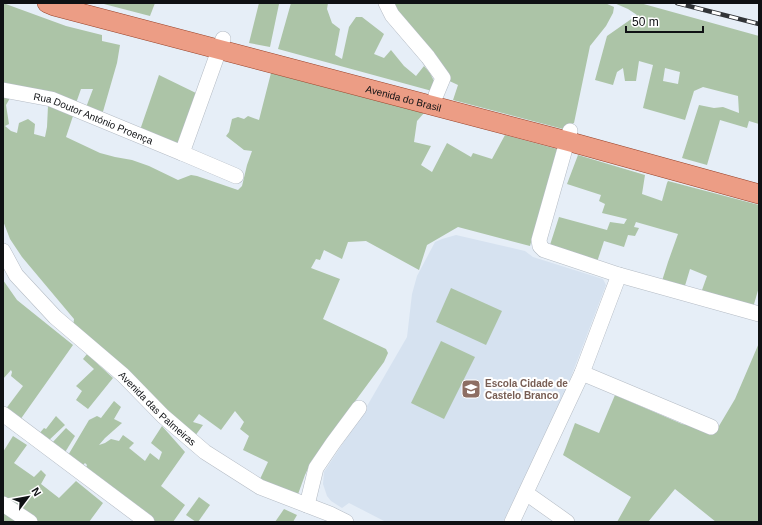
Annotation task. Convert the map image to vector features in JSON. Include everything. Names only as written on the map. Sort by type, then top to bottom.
[{"type":"main road","name":"Avenida do Brasil","points":[[47,3],[436,95],[759,194]]},
{"type":"main road","name":"Avenida do Brasil","points":[[86,3],[221,44],[569,136],[759,183]]},
{"type":"street","points":[[386,3],[392,15],[428,57],[443,78],[436,95]]},
{"type":"street","points":[[182,153],[221,44]]},
{"type":"street","name":"Rua Doutor António Proença","points":[[3,90],[51,99],[236,176]]},
{"type":"street","points":[[569,136],[539,240],[540,246],[544,250],[619,275],[759,314]]},
{"type":"street","name":"Avenida das Palmeiras","points":[[3,251],[16,275],[55,317],[123,375],[163,416],[205,452],[260,487],[307,505],[329,518],[346,522]]},
{"type":"street","points":[[512,522],[582,373],[619,275]]},
{"type":"street","points":[[582,373],[711,427]]},
{"type":"street","points":[[307,505],[316,468],[359,408]]},
{"type":"street","points":[[3,414],[147,522]]},
{"type":"street","points":[[526,492],[566,522]]},
{"type":"street","points":[[3,504],[30,522]]},
{"type":"shaded area","name":"Escola Cidade de Castelo Branco","points":[[456,235],[525,251],[533,257],[603,279],[606,285],[561,403],[503,522],[386,522],[349,503],[342,508],[331,501],[327,496],[323,484],[324,472],[363,413],[407,337],[412,294],[417,276],[435,242]]},
{"type":"green space","points":[[3,3],[66,26],[102,35],[102,41],[120,45],[117,63],[102,115],[85,110],[93,89],[81,89],[75,106],[3,90]]},
{"type":"green space","points":[[100,3],[155,3],[150,16]]},
{"type":"green space","points":[[259,3],[279,4],[270,47],[249,43]]},
{"type":"green space","points":[[291,3],[328,3],[327,9],[332,23],[340,29],[335,55],[342,59],[349,27],[356,17],[362,17],[384,34],[374,54],[384,58],[391,50],[404,66],[416,76],[424,66],[430,73],[435,83],[432,91],[278,49]]},
{"type":"green space","points":[[386,3],[605,3],[614,7],[613,13],[606,26],[590,46],[574,123],[563,129],[453,100],[458,85],[443,78]]},
{"type":"green space","points":[[614,3],[640,3],[759,36],[759,124],[749,121],[747,128],[720,120],[707,165],[682,158],[699,105],[714,108],[723,107],[739,113],[738,96],[703,87],[694,91],[685,120],[643,108],[653,65],[639,61],[636,81],[625,81],[623,68],[617,72],[613,85],[595,80],[607,36],[637,15]],"holes":[[[665,68],[680,72],[678,84],[663,81]]]},
{"type":"green space","points":[[271,73],[424,113],[417,121],[414,142],[431,146],[421,165],[432,172],[447,143],[471,157],[473,153],[492,159],[505,135],[557,149],[530,246],[458,227],[427,245],[419,270],[366,241],[348,242],[342,259],[324,250],[320,260],[316,259],[311,268],[340,279],[323,319],[386,349],[388,353],[384,362],[312,460],[297,497],[260,479],[268,462],[243,450],[249,436],[240,429],[244,422],[235,411],[221,430],[199,414],[193,422],[203,425],[195,436],[73,327],[74,319],[22,257],[10,239],[3,221],[3,97],[10,98],[6,105],[9,124],[5,126],[11,131],[17,133],[19,123],[28,119],[35,124],[34,134],[45,137],[48,106],[73,116],[66,137],[100,153],[132,160],[149,166],[178,180],[191,175],[197,176],[238,190],[242,186],[252,151],[244,150],[226,136],[229,132],[232,119],[238,117],[244,119],[248,116],[259,120]]},
{"type":"green space","points":[[159,75],[198,94],[180,146],[140,130]]},
{"type":"green space","points":[[578,155],[645,175],[642,194],[662,201],[668,181],[759,205],[759,287],[752,311],[701,295],[707,276],[690,269],[684,289],[661,284],[678,234],[636,222],[634,227],[639,228],[635,236],[628,235],[624,247],[604,241],[597,262],[549,248],[559,217],[607,230],[610,222],[624,224],[627,219],[602,213],[605,204],[599,201],[601,195],[567,184]]},
{"type":"green space","points":[[3,280],[17,300],[73,345],[20,420],[5,410],[23,386],[11,376],[11,370],[3,379]]},
{"type":"green space","points":[[451,288],[502,311],[486,345],[436,322]]},
{"type":"green space","points":[[441,341],[475,357],[444,419],[411,403]]},
{"type":"green space","points":[[759,343],[759,522],[716,522],[675,489],[648,522],[617,522],[631,497],[563,455],[575,423],[599,433],[615,395],[682,424],[716,431],[735,399]]},
{"type":"green space","points":[[87,354],[113,378],[88,409],[76,400],[82,391],[76,386],[94,369],[83,359]]},
{"type":"green space","points":[[114,401],[121,407],[114,419],[122,423],[99,445],[111,439],[119,441],[123,435],[134,443],[129,448],[145,461],[150,453],[159,460],[162,452],[151,443],[162,426],[185,452],[161,486],[185,505],[173,522],[153,522],[85,470],[87,465],[85,463],[81,467],[67,457],[89,420],[97,416],[101,418]]},
{"type":"green space","points":[[56,416],[65,425],[47,442],[38,435],[44,428],[46,429]]},
{"type":"green space","points":[[66,428],[75,436],[64,454],[51,444]]},
{"type":"green space","points":[[13,436],[27,445],[14,463],[34,477],[41,470],[46,475],[41,484],[59,498],[76,481],[103,503],[89,522],[3,522],[3,452]]},
{"type":"green space","points":[[199,497],[210,505],[198,522],[196,522],[186,515]]},
{"type":"green space","points":[[284,509],[297,515],[293,522],[275,522]]},
{"type":"railway","points":[[677,3],[759,24]]},
{"type":"place","name":"Escola Cidade de Castelo Branco","points":[[471,389]]}]
